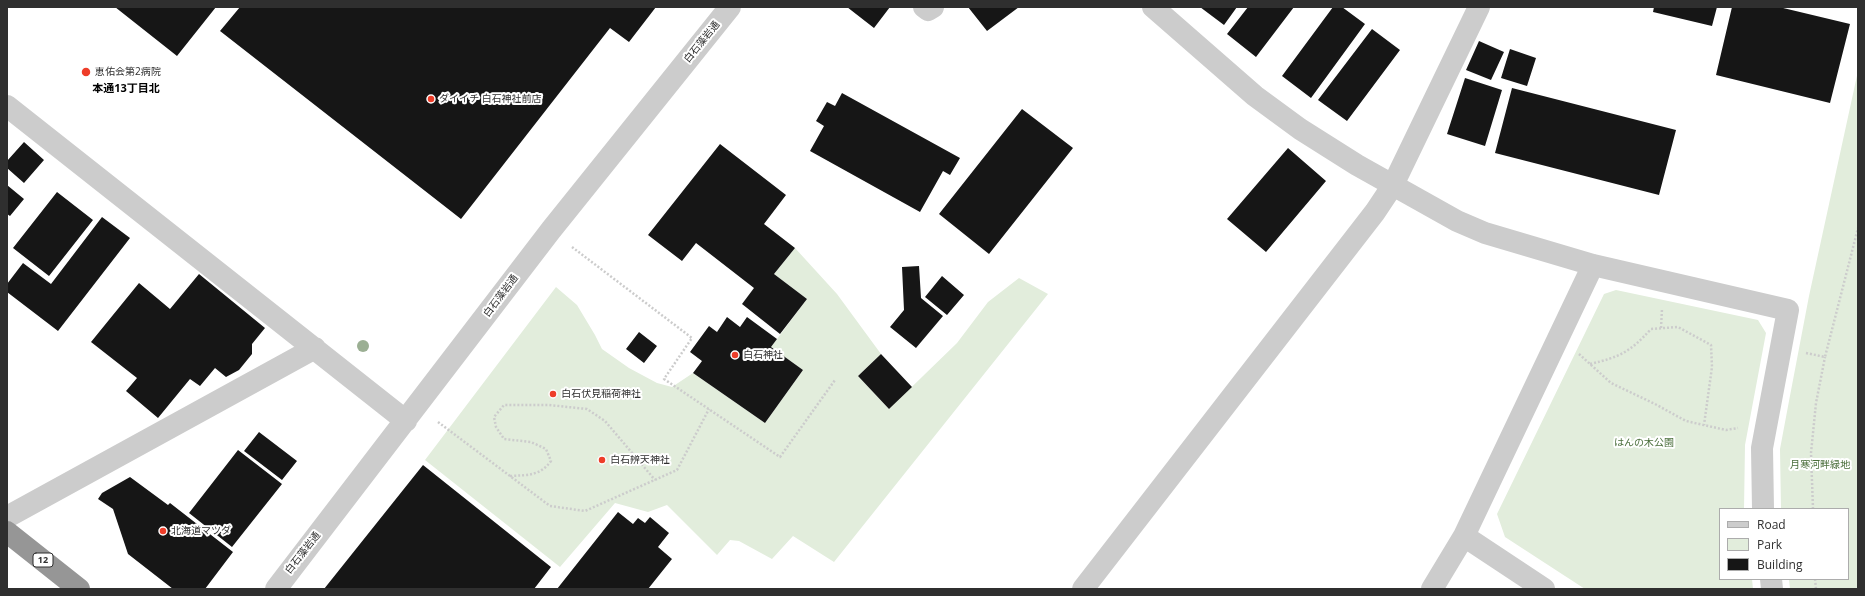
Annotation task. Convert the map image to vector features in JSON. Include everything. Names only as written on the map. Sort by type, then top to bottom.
[{"type":"highway","name":"12","points":[[7,532],[79,589]]},
{"type":"street","name":"白石藻岩通","points":[[276,589],[551,230],[730,7]]},
{"type":"street","points":[[924,7],[928,10],[933,7]]},
{"type":"street","points":[[1153,7],[1255,96],[1300,129],[1357,165],[1457,221],[1485,233],[1593,265],[1788,310],[1762,448],[1763,508]]},
{"type":"street","points":[[1083,589],[1375,212],[1393,185],[1479,7]]},
{"type":"street","points":[[7,106],[315,348],[411,414]]},
{"type":"street","points":[[1432,589],[1464,536],[1593,265]]},
{"type":"street","points":[[7,517],[315,348]]},
{"type":"street","points":[[1464,536],[1544,589]]},
{"type":"path","points":[[1813,508],[1811,453],[1816,403],[1825,357],[1858,228]]},
{"type":"path","points":[[551,230],[692,338],[664,378],[780,457],[835,380]]},
{"type":"path","points":[[1590,364],[1611,359],[1634,347],[1651,329],[1678,327],[1710,346],[1712,367],[1704,425]]},
{"type":"path","points":[[1560,333],[1611,384],[1655,404],[1686,421],[1726,430],[1767,422]]},
{"type":"path","points":[[1781,347],[1825,357]]},
{"type":"path","points":[[509,476],[527,475],[544,470],[551,461],[546,449],[531,442],[504,439],[496,427],[494,417],[504,405],[548,405],[587,409],[605,421],[655,480]]},
{"type":"path","points":[[411,414],[509,476],[550,506],[585,511],[677,470],[709,409]]},
{"type":"green space","name":"月寒河畔緑地","points":[[1858,71],[1858,589],[1790,589],[1789,580],[1849,580],[1849,508],[1781,508],[1780,449],[1809,296]]},
{"type":"green space","points":[[795,248],[837,294],[881,354],[858,376],[889,409],[957,343],[988,302],[1019,278],[1048,294],[834,562],[793,536],[772,559],[739,541],[730,540],[717,555],[667,505],[648,512],[615,503],[560,567],[425,460],[556,287],[577,305],[602,349],[629,368],[657,383],[672,387],[693,373],[765,423],[803,370],[771,347],[807,299],[774,274]]},
{"type":"green space","name":"はんの木公園","points":[[1616,290],[1758,320],[1766,333],[1745,445],[1744,508],[1719,508],[1719,580],[1752,580],[1753,589],[1585,589],[1505,537],[1497,514],[1604,294]]},
{"type":"building","points":[[115,7],[216,7],[177,56]]},
{"type":"building","name":"ダイイチ 白石神社前店","points":[[240,7],[656,7],[629,42],[610,28],[461,219],[220,31]]},
{"type":"building","points":[[847,7],[890,7],[874,28]]},
{"type":"building","points":[[968,7],[1019,7],[987,31]]},
{"type":"building","points":[[1200,7],[1237,7],[1224,25]]},
{"type":"building","points":[[1248,7],[1294,7],[1256,57],[1227,34]]},
{"type":"building","points":[[1333,7],[1342,7],[1365,24],[1311,98],[1282,76]]},
{"type":"building","points":[[1654,7],[1717,7],[1712,26],[1653,12]]},
{"type":"building","points":[[1732,7],[1779,7],[1850,24],[1830,103],[1716,75]]},
{"type":"building","points":[[1372,29],[1400,50],[1347,121],[1318,100]]},
{"type":"building","points":[[1479,41],[1504,52],[1491,80],[1466,70]]},
{"type":"building","points":[[1510,49],[1536,58],[1527,86],[1501,78]]},
{"type":"building","points":[[1465,78],[1502,90],[1485,146],[1447,134]]},
{"type":"building","points":[[1512,88],[1676,130],[1659,195],[1495,153]]},
{"type":"building","points":[[842,93],[960,158],[950,175],[943,171],[920,212],[810,151],[824,126],[816,121],[827,102],[835,106]]},
{"type":"building","points":[[1022,109],[1073,148],[989,254],[939,214]]},
{"type":"building","points":[[24,142],[44,160],[24,183],[7,168],[7,161]]},
{"type":"building","points":[[720,144],[786,195],[764,224],[795,248],[774,274],[807,299],[780,334],[742,304],[754,288],[696,243],[682,261],[648,235]]},
{"type":"building","points":[[1288,148],[1326,181],[1266,252],[1227,219]]},
{"type":"building","points":[[7,185],[24,199],[10,216],[7,214]]},
{"type":"building","points":[[57,192],[93,220],[49,276],[13,248]]},
{"type":"building","points":[[102,217],[130,238],[58,331],[7,292],[7,284],[23,263],[51,284]]},
{"type":"building","points":[[919,266],[921,298],[943,316],[916,348],[890,327],[904,310],[902,267]]},
{"type":"building","points":[[199,274],[265,328],[252,344],[252,354],[239,370],[226,377],[215,368],[200,386],[190,379],[158,418],[126,391],[137,378],[91,342],[139,283],[170,309]]},
{"type":"building","points":[[942,276],[964,295],[947,315],[925,297]]},
{"type":"building","points":[[727,317],[740,327],[747,317],[777,339],[771,347],[803,370],[765,423],[693,373],[702,361],[690,352],[709,326],[717,332]]},
{"type":"building","points":[[639,332],[657,346],[644,363],[626,349]]},
{"type":"building","points":[[881,354],[912,387],[889,409],[858,376]]},
{"type":"building","points":[[259,432],[297,461],[282,480],[244,451]]},
{"type":"building","points":[[238,450],[282,484],[232,547],[189,513]]},
{"type":"building","points":[[423,465],[551,567],[534,589],[324,589]]},
{"type":"building","name":"北海道マツダ","points":[[130,477],[168,505],[170,503],[233,552],[205,589],[173,589],[128,554],[113,509],[98,499],[102,493]]},
{"type":"building","points":[[618,512],[633,524],[638,518],[645,523],[650,517],[669,533],[658,547],[672,559],[648,589],[557,589]]},
{"type":"place","name":"恵佑会第2病院","points":[[86,72]]},
{"type":"place","name":"ダイイチ 白石神社前店","points":[[431,99]]},
{"type":"place","name":"白石神社","points":[[735,355]]},
{"type":"place","name":"白石伏見稲荷神社","points":[[553,394]]},
{"type":"place","name":"白石辨天神社","points":[[602,460]]},
{"type":"place","name":"北海道マツダ","points":[[163,531]]},
{"type":"district","name":"本通13丁目北","points":[[126,89]]}]
